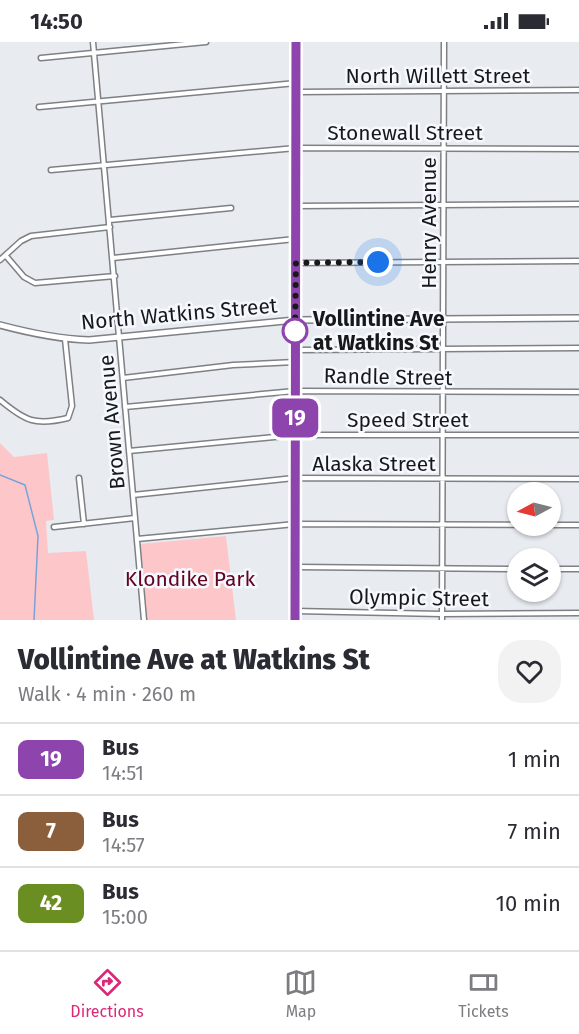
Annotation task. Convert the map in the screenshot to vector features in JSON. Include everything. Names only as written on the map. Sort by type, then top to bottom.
[{"type":"main road","name":"North Watkins Street","points":[[0,325],[29,333],[89,340],[295,320],[579,318]]},
{"type":"street","name":"Brown Avenue","points":[[93,42],[144,620]]},
{"type":"street","points":[[41,58],[206,42]]},
{"type":"street","points":[[295,620],[296,42]]},
{"type":"street","name":"Henry Avenue","points":[[442,620],[444,42]]},
{"type":"street","points":[[39,107],[296,83]]},
{"type":"street","name":"North Willett Street","points":[[297,92],[579,90]]},
{"type":"street","name":"Stonewall Street","points":[[51,171],[296,148],[579,149]]},
{"type":"street","points":[[296,206],[579,204]]},
{"type":"street","points":[[110,220],[231,208]]},
{"type":"street","points":[[0,260],[31,236],[110,227]]},
{"type":"street","points":[[113,258],[295,239]]},
{"type":"street","points":[[6,256],[24,277],[35,283],[115,276]]},
{"type":"street","points":[[296,263],[579,261]]},
{"type":"street","points":[[0,400],[15,413],[30,421],[55,421],[68,418],[72,406],[65,339]]},
{"type":"street","points":[[296,350],[579,348]]},
{"type":"street","points":[[123,378],[233,365],[295,362]]},
{"type":"street","name":"Randle Street","points":[[125,407],[295,390],[442,393],[579,392]]},
{"type":"street","name":"Speed Street","points":[[129,451],[295,435],[579,435]]},
{"type":"street","points":[[79,478],[84,524]]},
{"type":"street","name":"Alaska Street","points":[[133,495],[294,478],[579,479]]},
{"type":"street","points":[[54,527],[135,518]]},
{"type":"street","points":[[137,539],[295,524],[507,525]]},
{"type":"street","points":[[561,525],[579,525]]},
{"type":"street","points":[[296,567],[507,569]]},
{"type":"street","points":[[561,569],[579,569]]},
{"type":"street","name":"Olympic Street","points":[[295,611],[442,614],[579,613]]},
{"type":"green space","points":[[0,443],[14,457],[47,453],[54,520],[46,521],[48,553],[86,551],[94,620],[0,620]]},
{"type":"green space","name":"Klondike Park","points":[[226,536],[236,620],[147,620],[140,544]]},
{"type":"waterway","points":[[0,475],[25,485],[38,536],[34,620]]},
{"type":"bus line","name":"19","points":[[295,620],[296,42]]},
{"type":"place","name":"Vollintine Ave at Watkins St","points":[[295,331]]},
{"type":"route","points":[[295,331],[295,335],[296,263],[378,262]]}]
